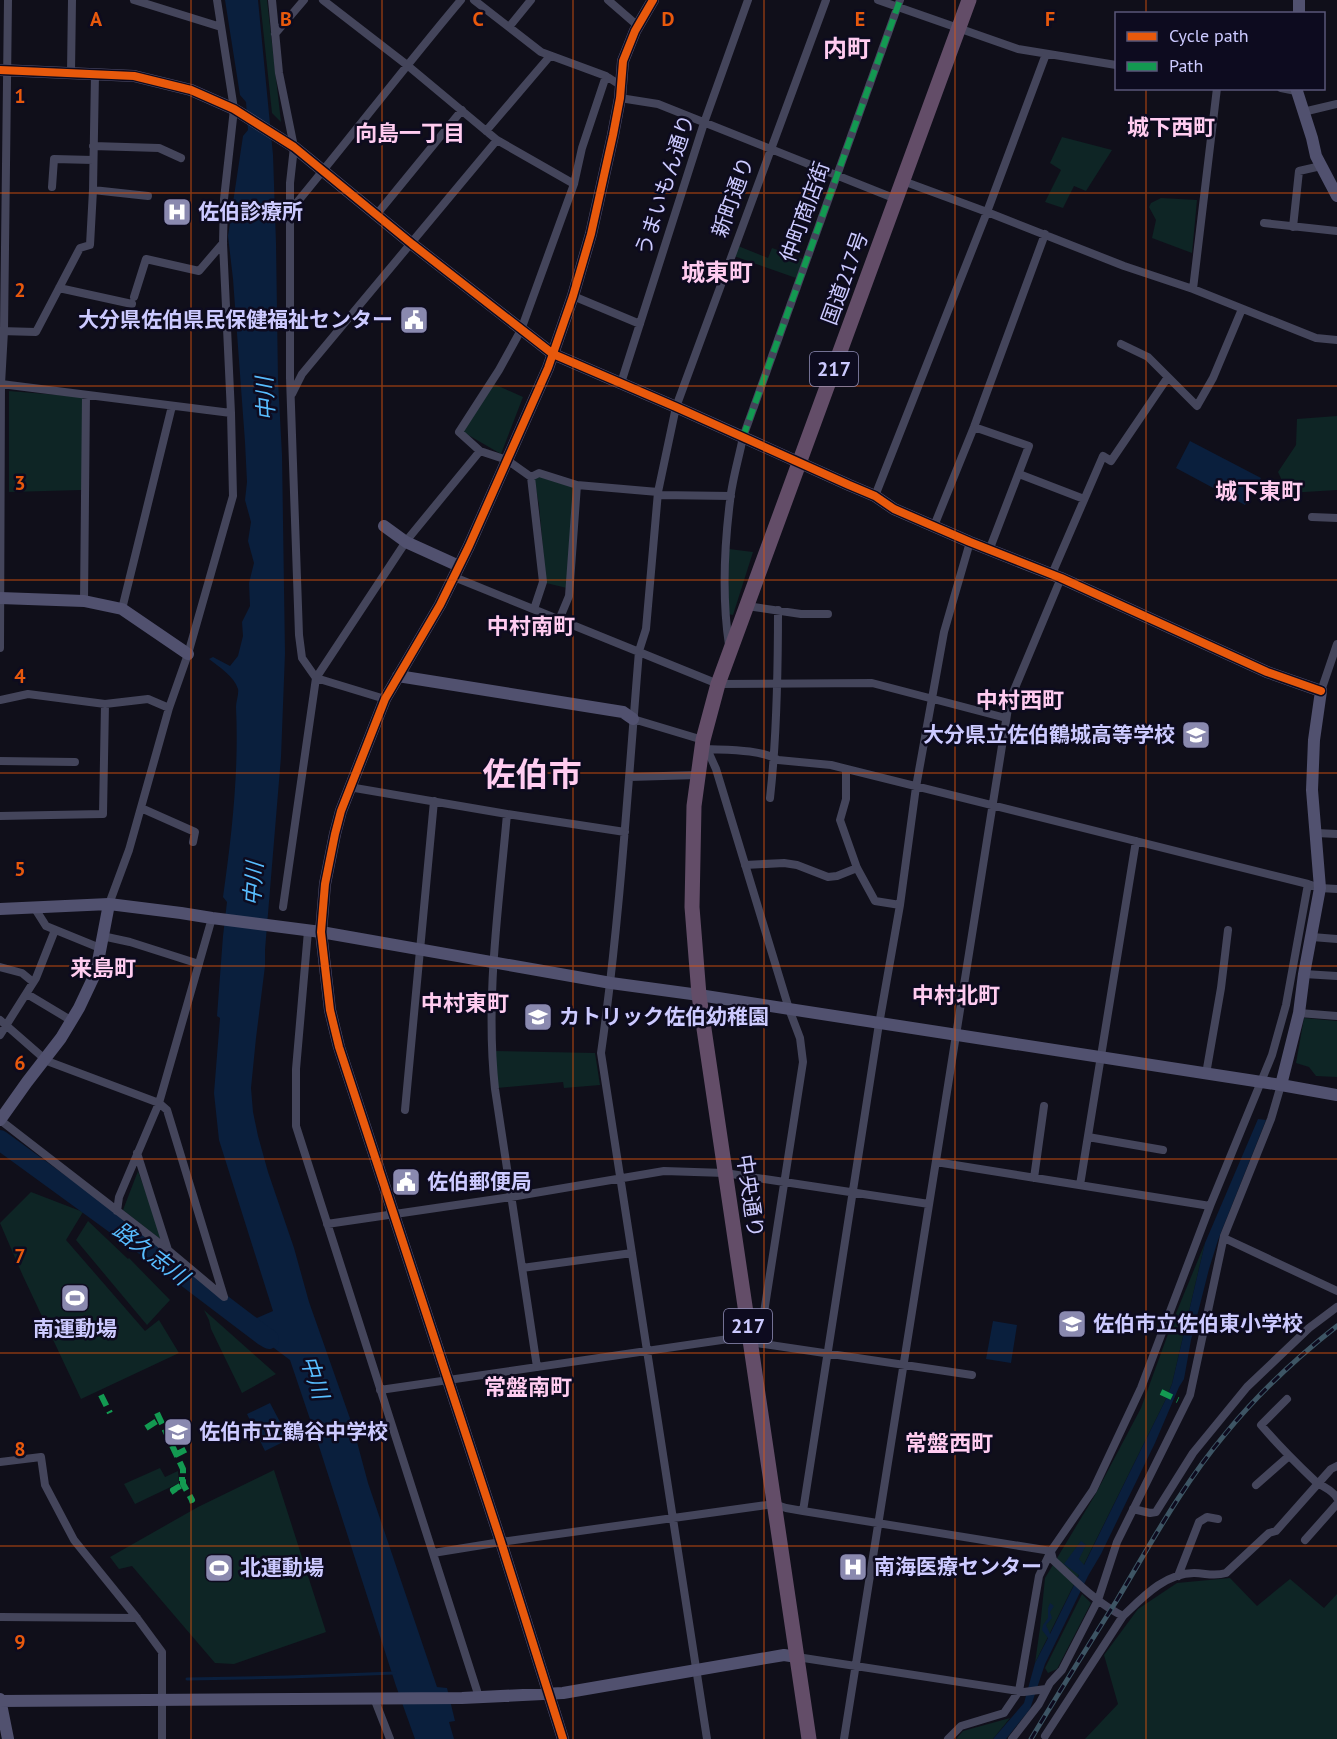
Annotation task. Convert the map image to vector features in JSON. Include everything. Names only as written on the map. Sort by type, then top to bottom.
[{"type":"highway","name":"国道217号","points":[[705,745],[718,684],[969,0]]},
{"type":"highway","name":"中央通り","points":[[705,745],[694,806],[692,907],[699,995],[797,1657]]},
{"type":"highway","name":"217","points":[[797,1657],[809,1739]]},
{"type":"street","points":[[0,648],[4,70],[8,0]]},
{"type":"street","points":[[71,72],[72,0]]},
{"type":"street","points":[[134,0],[221,27]]},
{"type":"street","points":[[3,1023],[46,1060],[159,1102],[167,1110],[225,1298],[168,1250],[0,1120],[46,1060],[72,1021],[96,972],[109,904],[129,850],[233,496],[223,243],[224,198],[237,111],[217,0]]},
{"type":"street","points":[[272,0],[289,143],[291,396],[299,635],[303,658],[316,678],[385,699]]},
{"type":"street","points":[[275,34],[304,0]]},
{"type":"street","points":[[323,0],[407,65],[497,140],[574,183]]},
{"type":"street","points":[[290,211],[461,0]]},
{"type":"street","points":[[474,0],[540,52],[606,76],[620,92],[658,104],[896,200]]},
{"type":"street","points":[[509,27],[531,0]]},
{"type":"street","points":[[608,0],[638,26]]},
{"type":"street","points":[[563,1739],[339,1047],[330,1010],[321,932],[327,874],[335,834],[349,788],[385,699],[441,605],[553,354],[591,234],[613,135],[623,61],[638,26],[653,0]]},
{"type":"street","name":"うまいもん通り","points":[[621,383],[704,123],[748,0]]},
{"type":"street","name":"新町通り","points":[[707,1739],[601,1053],[611,983],[639,651],[646,629],[658,494],[676,407],[826,0]]},
{"type":"street","points":[[878,0],[899,4],[958,29],[1018,49],[1115,65]]},
{"type":"street","name":"仲町商店街","points":[[730,652],[724,614],[725,563],[731,496],[743,437],[899,4]]},
{"type":"street","points":[[875,496],[987,212],[1046,54]]},
{"type":"street","points":[[486,131],[550,56]]},
{"type":"street","points":[[4,70],[134,76],[191,90],[237,111],[289,143],[412,244],[553,354],[875,496],[894,508],[970,542],[1056,576],[1267,672],[1321,691]]},
{"type":"street","points":[[2,331],[36,332],[80,248],[90,245],[95,74]]},
{"type":"street","points":[[534,609],[543,582],[531,477],[507,460],[480,451],[459,432],[500,370],[521,330],[574,183],[582,147],[606,76]]},
{"type":"street","points":[[1193,289],[1217,90]]},
{"type":"street","points":[[1296,90],[1316,156],[1337,196]]},
{"type":"street","points":[[1303,112],[1337,104]]},
{"type":"street","points":[[377,214],[462,110]]},
{"type":"street","points":[[291,396],[302,374],[497,140]]},
{"type":"street","points":[[93,146],[159,148],[181,158]]},
{"type":"street","points":[[52,187],[54,159],[93,160]]},
{"type":"street","points":[[1293,226],[1299,171],[1321,166]]},
{"type":"street","points":[[903,181],[1124,266],[1193,289],[1316,338],[1337,340]]},
{"type":"street","points":[[93,190],[148,196]]},
{"type":"street","points":[[1264,224],[1337,231]]},
{"type":"street","points":[[934,526],[975,427],[1045,234]]},
{"type":"street","points":[[59,288],[133,301],[146,259],[200,271],[223,243]]},
{"type":"street","points":[[573,296],[640,324]]},
{"type":"street","points":[[1121,345],[1148,357],[1197,406],[1213,378],[1242,309]]},
{"type":"street","points":[[844,1739],[1009,702],[1084,499],[1103,456],[1111,461],[1168,377]]},
{"type":"street","points":[[1,384],[231,413]]},
{"type":"street","points":[[84,601],[86,394]]},
{"type":"street","points":[[122,609],[172,406]]},
{"type":"street","points":[[975,427],[1029,446],[990,548]]},
{"type":"street","points":[[283,907],[316,678],[406,542],[480,451]]},
{"type":"street","points":[[531,477],[538,473],[578,485],[658,494],[731,496]]},
{"type":"street","points":[[1019,474],[1084,499]]},
{"type":"street","points":[[560,620],[569,596],[578,485]]},
{"type":"street","points":[[1312,517],[1337,518]]},
{"type":"street","points":[[384,526],[456,572],[534,609],[718,684],[872,683],[1006,718]]},
{"type":"street","points":[[803,1511],[879,1023],[900,905],[916,787],[944,632],[970,542]]},
{"type":"street","points":[[0,598],[84,601],[122,609],[188,654]]},
{"type":"street","points":[[747,606],[801,614],[828,614]]},
{"type":"street","points":[[770,798],[775,758],[778,610]]},
{"type":"street","points":[[1012,1739],[1040,1704],[1046,1689],[1062,1670],[1117,1542],[1190,1395],[1224,1238],[1271,1119],[1299,1013],[1312,937],[1316,833],[1312,790],[1314,740],[1321,691],[1337,644]]},
{"type":"street","points":[[398,676],[623,712],[633,718],[705,745],[771,756],[777,760],[831,765],[1314,886],[1337,889]]},
{"type":"street","points":[[0,700],[28,694],[105,704],[148,699],[169,708]]},
{"type":"street","points":[[0,816],[103,814],[105,704]]},
{"type":"street","points":[[705,745],[716,769],[789,1009],[800,1038],[803,1062],[763,1319],[749,1334]]},
{"type":"street","points":[[0,761],[75,762]]},
{"type":"street","points":[[846,769],[846,799],[840,820],[857,868],[875,901],[900,905]]},
{"type":"street","points":[[629,777],[698,775]]},
{"type":"street","points":[[349,788],[625,832]]},
{"type":"street","points":[[405,1110],[422,950],[434,801]]},
{"type":"street","points":[[141,808],[195,832],[193,842]]},
{"type":"street","points":[[507,814],[494,962],[491,1050],[537,1367]]},
{"type":"street","points":[[1316,833],[1337,834]]},
{"type":"street","points":[[1080,1185],[1136,841]]},
{"type":"street","points":[[745,865],[797,864],[828,877],[857,868]]},
{"type":"street","points":[[948,1739],[962,1726],[1004,1713],[1022,1691],[1039,1576],[1093,1490],[1141,1388],[1278,1035],[1314,886]]},
{"type":"street","points":[[0,909],[109,904],[321,932],[611,983],[1337,1095]]},
{"type":"street","points":[[34,907],[46,926],[55,930],[101,942],[130,942],[199,964]]},
{"type":"street","points":[[117,1211],[119,1197],[159,1102],[199,964],[215,919]]},
{"type":"street","points":[[0,1035],[3,1023],[33,982],[55,930]]},
{"type":"street","points":[[1206,1074],[1221,988],[1228,930]]},
{"type":"street","points":[[308,931],[296,1069],[296,1126],[479,1697]]},
{"type":"street","points":[[1312,937],[1337,939]]},
{"type":"street","points":[[0,967],[22,973],[33,982]]},
{"type":"street","points":[[1304,974],[1337,976]]},
{"type":"street","points":[[27,993],[72,1021]]},
{"type":"street","points":[[1299,1013],[1337,1016]]},
{"type":"street","points":[[1034,1178],[1044,1106]]},
{"type":"street","points":[[1088,1137],[1163,1150]]},
{"type":"street","points":[[137,1153],[168,1250]]},
{"type":"street","points":[[936,1162],[1210,1206]]},
{"type":"street","points":[[327,1224],[511,1197],[664,1171],[725,1173],[929,1204]]},
{"type":"street","points":[[1224,1238],[1337,1291]]},
{"type":"street","points":[[522,1268],[632,1254]]},
{"type":"street","points":[[1133,1509],[1156,1512],[1193,1453],[1247,1386],[1337,1306]]},
{"type":"street","points":[[380,1390],[749,1334],[827,1353],[972,1375]]},
{"type":"street","points":[[1287,1399],[1262,1425],[1289,1456],[1318,1484],[1335,1494],[1337,1498]]},
{"type":"street","points":[[1256,1485],[1289,1456]]},
{"type":"street","points":[[0,1462],[41,1457],[45,1485],[74,1540],[162,1652],[162,1739]]},
{"type":"street","points":[[1045,1736],[1123,1617],[1149,1592],[1172,1577],[1192,1573],[1217,1576],[1226,1573],[1269,1533],[1276,1531],[1331,1469],[1337,1466]]},
{"type":"street","points":[[432,1553],[774,1503],[786,1508],[1052,1556],[1094,1597],[1123,1617]]},
{"type":"street","points":[[1305,1540],[1337,1504]]},
{"type":"street","points":[[1178,1576],[1199,1522],[1206,1516],[1218,1520]]},
{"type":"street","points":[[0,1617],[137,1618]]},
{"type":"street","points":[[8,1739],[0,1700],[462,1698],[548,1695],[784,1655],[1022,1691],[1046,1689]]},
{"type":"street","points":[[374,1698],[390,1739]]},
{"type":"green space","points":[[260,0],[267,0],[281,122],[272,113]]},
{"type":"green space","points":[[1062,137],[1112,150],[1086,191],[1074,186],[1063,208],[1045,202],[1061,170],[1050,163]]},
{"type":"green space","points":[[1161,198],[1197,200],[1192,253],[1152,238],[1156,220],[1149,207],[1151,203]]},
{"type":"green space","points":[[738,246],[768,258],[772,248],[803,259],[796,278],[734,256]]},
{"type":"green space","points":[[494,384],[523,397],[501,454],[463,432]]},
{"type":"green space","points":[[9,391],[83,397],[82,490],[9,492]]},
{"type":"green space","points":[[1337,416],[1337,490],[1288,493],[1278,472],[1296,445],[1297,419]]},
{"type":"green space","points":[[539,476],[575,487],[567,588],[546,583],[539,505],[534,479]]},
{"type":"green space","points":[[729,549],[753,552],[733,615],[728,614]]},
{"type":"green space","points":[[1304,1018],[1337,1021],[1337,1077],[1316,1076],[1309,1067],[1296,1063]]},
{"type":"green space","points":[[493,1051],[595,1053],[600,1085],[564,1088],[563,1082],[497,1088]]},
{"type":"green space","points":[[138,1171],[161,1235],[160,1239],[123,1210]]},
{"type":"green space","name":"南運動場","points":[[31,1192],[83,1212],[66,1240],[145,1331],[159,1320],[179,1353],[81,1399],[0,1223]]},
{"type":"green space","points":[[88,1221],[129,1258],[170,1300],[147,1325],[76,1240]]},
{"type":"green space","points":[[1205,1243],[1172,1384],[1166,1399],[1035,1663],[1045,1578],[1095,1495],[1141,1408],[1172,1323]]},
{"type":"green space","points":[[204,1310],[276,1374],[242,1393]]},
{"type":"green space","points":[[160,1468],[165,1477],[178,1471],[179,1483],[135,1504],[124,1484]]},
{"type":"green space","name":"北運動場","points":[[274,1470],[326,1632],[234,1664],[215,1663],[132,1566],[119,1569],[110,1557],[198,1507]]},
{"type":"green space","points":[[1230,1578],[1257,1606],[1290,1579],[1324,1608],[1337,1594],[1337,1739],[1085,1739],[1118,1704],[1104,1655],[1138,1609],[1177,1583]]},
{"type":"green space","points":[[1082,1594],[1091,1603],[1057,1669],[1048,1673],[1045,1668]]},
{"type":"green space","points":[[1010,1718],[993,1739],[956,1739],[963,1731]]},
{"type":"water","name":"中川","points":[[225,0],[258,0],[273,155],[282,455],[285,653],[281,757],[265,966],[251,1088],[253,1112],[268,1172],[294,1248],[309,1302],[353,1427],[368,1483],[437,1687],[447,1688],[455,1721],[449,1722],[454,1739],[415,1739],[290,1360],[246,1327],[250,1321],[273,1311],[219,1140],[214,1093],[220,1018],[217,1016],[227,902],[223,897],[236,779],[238,691],[230,676],[209,659],[213,657],[230,666],[238,656],[243,636],[242,622],[250,606],[249,583],[254,563],[248,541],[251,522],[245,500],[247,482],[245,442],[228,236],[243,136],[248,130],[246,102],[240,95]]},
{"type":"water","points":[[1190,441],[1261,478],[1245,505],[1176,468]]},
{"type":"water","points":[[1258,1119],[1266,1120],[1218,1240],[1191,1340],[1184,1379],[1101,1554],[1045,1664],[1030,1709],[1006,1739],[993,1739],[1024,1703],[1035,1663],[1048,1638],[1042,1630],[1048,1618],[1050,1603],[1054,1606],[1050,1612],[1052,1618],[1046,1625],[1050,1634],[1079,1575],[1064,1564],[1081,1541],[1086,1545],[1079,1559],[1084,1565],[1166,1399],[1172,1384],[1205,1243]]},
{"type":"water","points":[[993,1321],[1017,1325],[1011,1363],[986,1359]]},
{"type":"water","points":[[270,1403],[289,1439],[265,1451],[247,1414]]},
{"type":"waterway","name":"路久志川","points":[[0,1140],[269,1339]]},
{"type":"waterway","points":[[187,1679],[395,1673]]},
{"type":"railway","points":[[1031,1739],[1168,1514],[1210,1452],[1265,1390],[1337,1326]]},
{"type":"marked path","points":[[743,437],[900,0]]},
{"type":"marked path","points":[[1161,1392],[1178,1400]]},
{"type":"marked path","points":[[101,1395],[110,1413]]},
{"type":"marked path","points":[[157,1413],[183,1469],[183,1484],[192,1500],[189,1501]]},
{"type":"marked path","points":[[146,1428],[160,1419]]},
{"type":"marked path","points":[[175,1455],[191,1447]]},
{"type":"marked path","points":[[175,1493],[173,1490],[182,1485],[182,1477]]},
{"type":"cycle path","points":[[563,1739],[339,1047],[330,1010],[321,932],[325,884],[341,811],[385,699],[440,605],[469,546],[548,368],[573,296],[591,234],[620,98],[623,61],[635,31],[653,0]]},
{"type":"cycle path","points":[[0,70],[134,76],[191,90],[234,109],[294,147],[412,244],[553,354],[875,496],[894,509],[1061,578],[1267,672],[1321,691]]},
{"type":"place","name":"佐伯診療所","points":[[177,212]]},
{"type":"place","name":"大分県佐伯県民保健福祉センター","points":[[414,320]]},
{"type":"place","name":"大分県立佐伯鶴城高等学校","points":[[1196,735]]},
{"type":"place","name":"カトリック佐伯幼稚園","points":[[538,1017]]},
{"type":"place","name":"佐伯郵便局","points":[[406,1182]]},
{"type":"place","name":"南運動場","points":[[75,1298]]},
{"type":"place","name":"佐伯市立佐伯東小学校","points":[[1072,1324]]},
{"type":"place","name":"佐伯市立鶴谷中学校","points":[[178,1432]]},
{"type":"place","name":"南海医療センター","points":[[853,1567]]},
{"type":"place","name":"北運動場","points":[[219,1568]]},
{"type":"district","name":"内町","points":[[847,49]]},
{"type":"district","name":"城下西町","points":[[1171,127]]},
{"type":"district","name":"向島一丁目","points":[[410,133]]},
{"type":"district","name":"城東町","points":[[717,273]]},
{"type":"district","name":"城下東町","points":[[1259,491]]},
{"type":"district","name":"中村南町","points":[[531,626]]},
{"type":"district","name":"中村西町","points":[[1020,700]]},
{"type":"district","name":"佐伯市","points":[[532,774]]},
{"type":"district","name":"来島町","points":[[103,968]]},
{"type":"district","name":"中村北町","points":[[956,995]]},
{"type":"district","name":"中村東町","points":[[465,1003]]},
{"type":"district","name":"常盤南町","points":[[528,1387]]},
{"type":"district","name":"常盤西町","points":[[949,1443]]}]
